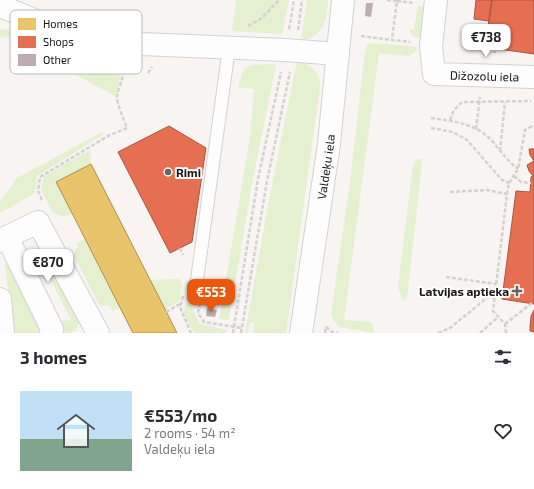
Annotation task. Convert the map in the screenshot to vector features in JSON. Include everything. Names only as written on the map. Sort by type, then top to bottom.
[{"type":"street","name":"Valdeķu iela","points":[[301,333],[329,144],[343,0]]},
{"type":"street","name":"Dižozolu iela","points":[[436,0],[431,46],[434,74],[534,77]]},
{"type":"street","points":[[0,6],[10,10]]},
{"type":"street","points":[[142,44],[285,50],[338,54]]},
{"type":"street","points":[[51,333],[52,329],[3,239],[38,222],[96,332]]},
{"type":"street","points":[[0,299],[4,333]]},
{"type":"lane","points":[[196,287],[229,48]]},
{"type":"path","points":[[245,28],[262,18],[279,0]]},
{"type":"path","points":[[288,37],[294,0]]},
{"type":"path","points":[[297,33],[302,0]]},
{"type":"path","points":[[387,0],[397,1],[392,39]]},
{"type":"path","points":[[492,52],[495,49]]},
{"type":"path","points":[[233,333],[258,179],[281,70]]},
{"type":"path","points":[[241,333],[267,182],[290,71]]},
{"type":"path","points":[[38,222],[42,200],[38,191],[40,176],[108,136],[127,128],[117,98],[123,79],[123,74]]},
{"type":"path","points":[[450,120],[454,110],[462,102],[534,100]]},
{"type":"path","points":[[500,151],[505,102]]},
{"type":"path","points":[[431,118],[450,120],[476,128],[492,141],[510,163],[518,169]]},
{"type":"path","points":[[506,333],[505,324],[493,311],[507,194],[509,184],[518,169],[525,130],[534,125]]},
{"type":"path","points":[[431,128],[453,132],[467,140],[502,180],[509,184]]},
{"type":"path","points":[[514,176],[521,182],[531,183]]},
{"type":"path","points":[[450,192],[487,190],[507,194]]},
{"type":"path","points":[[446,277],[496,284]]},
{"type":"path","points":[[438,333],[450,328],[488,298],[494,298]]},
{"type":"path","points":[[166,312],[181,304]]},
{"type":"path","points":[[505,324],[532,304]]},
{"type":"path","points":[[480,333],[498,317]]},
{"type":"path","points":[[326,327],[332,332],[338,333]]},
{"type":"green space","points":[[236,0],[289,0],[282,34],[232,31]]},
{"type":"green space","points":[[307,0],[328,0],[327,14],[323,26],[315,36],[301,40]]},
{"type":"green space","points":[[418,6],[425,6],[421,37],[413,37],[409,30],[414,29]]},
{"type":"green space","points":[[0,30],[10,30],[10,38],[2,36],[0,38]]},
{"type":"green space","points":[[368,44],[417,47],[417,50],[409,56],[379,53],[344,320],[370,322],[373,325],[373,333],[340,327],[333,320],[331,314],[350,183],[365,51]]},
{"type":"green space","points":[[297,61],[314,70],[320,81],[320,87],[286,333],[253,333],[254,323],[250,323],[248,333],[245,333],[269,200]]},
{"type":"green space","points":[[252,65],[276,65],[253,178],[229,320],[219,319],[250,138],[254,89],[238,87],[244,69]]},
{"type":"green space","points":[[75,74],[120,74],[116,97]]},
{"type":"green space","points":[[102,132],[104,134],[37,176],[35,193],[0,213],[0,202],[17,178]]},
{"type":"green space","points":[[90,150],[91,164],[56,182],[73,215],[62,216],[53,213],[41,190],[44,176]]},
{"type":"green space","points":[[417,159],[420,159],[422,163],[407,298],[403,301],[398,287],[413,165]]},
{"type":"green space","points":[[85,239],[120,307],[113,311],[109,305],[100,306],[74,256],[78,247],[77,243]]},
{"type":"green space","points":[[41,251],[79,321],[76,330],[70,333],[60,333],[56,322],[71,320],[43,264],[30,264],[26,259],[31,253]]},
{"type":"green space","points":[[11,262],[42,320],[38,333],[14,333],[5,265]]},
{"type":"green space","points":[[179,279],[182,284],[179,302],[165,309],[150,280]]},
{"type":"green space","points":[[189,302],[200,324],[227,330],[226,333],[194,333],[184,314],[185,304]]},
{"type":"building: Homes","points":[[91,164],[177,333],[133,333],[56,182]]},
{"type":"building: Shops","points":[[476,0],[492,0],[489,21],[474,19]]},
{"type":"building: Shops","points":[[492,0],[534,0],[534,54],[485,47]]},
{"type":"building: Shops","points":[[169,126],[206,148],[192,242],[170,253],[118,152]]},
{"type":"building: Shops","points":[[529,149],[534,149],[534,161],[530,155]]},
{"type":"building: Shops","points":[[534,161],[534,304],[502,299],[516,191],[530,192],[531,177],[533,176],[527,165]]},
{"type":"building: Shops","points":[[534,310],[534,332],[530,331],[530,327],[531,316]]},
{"type":"building: Other","points":[[366,3],[373,3],[371,17],[365,16]]},
{"type":"building: Other","points":[[207,308],[217,310],[215,317],[206,316]]},
{"type":"place","name":"Rimi","points":[[168,172]]},
{"type":"place","name":"Latvijas aptieka","points":[[517,291]]}]
